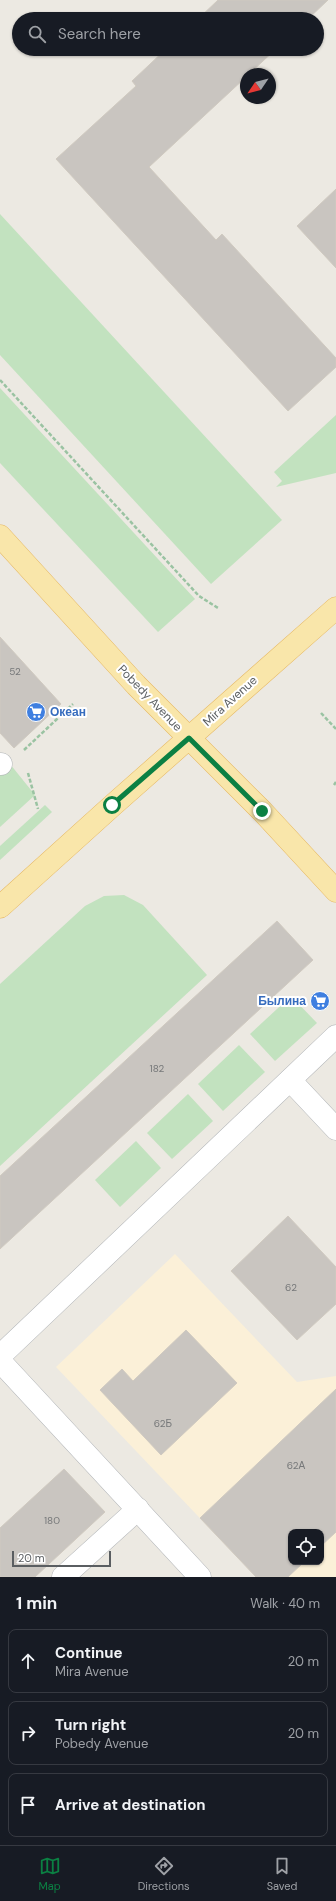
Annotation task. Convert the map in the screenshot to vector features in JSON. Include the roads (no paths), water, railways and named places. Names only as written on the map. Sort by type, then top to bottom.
[{"type":"main road","name":"Pobedy Avenue","points":[[0,536],[136,685],[262,811],[336,891]]},
{"type":"main road","name":"Mira Avenue","points":[[0,907],[336,608]]},
{"type":"lane","points":[[0,1356],[336,1036]]},
{"type":"lane","points":[[290,1080],[336,1129]]},
{"type":"lane","points":[[0,1361],[200,1577]]},
{"type":"lane","points":[[63,1577],[138,1509]]},
{"type":"place","name":"Океан","points":[[36,712]]},
{"type":"place","name":"Былина","points":[[320,1001]]}]
